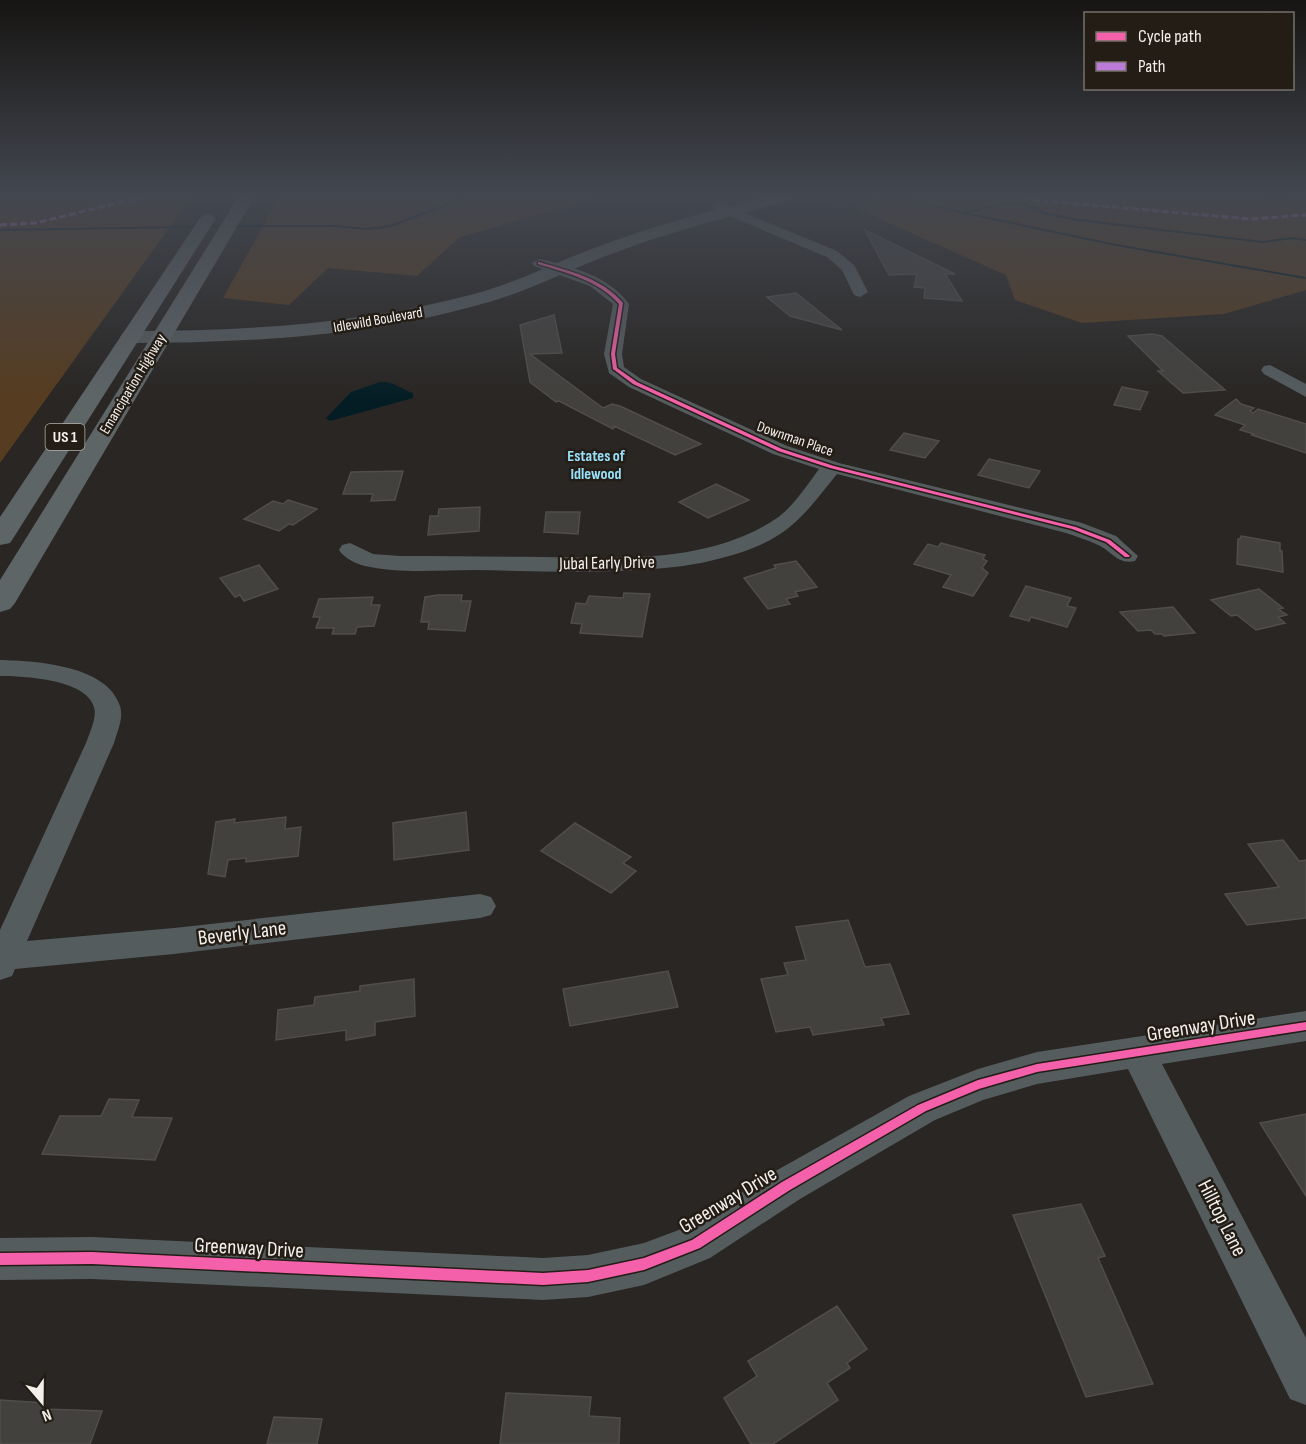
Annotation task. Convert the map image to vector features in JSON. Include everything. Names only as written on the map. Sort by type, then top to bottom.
[{"type":"main road","name":"Emancipation Highway","points":[[0,603],[149,331],[182,263]]},
{"type":"main road","name":"Emancipation Highway","points":[[0,537],[149,331],[201,263]]},
{"type":"street","name":"Idlewild Boulevard","points":[[149,331],[298,332],[359,325],[421,313],[484,297],[554,263]]},
{"type":"street","points":[[845,263],[860,292]]},
{"type":"street","name":"Downman Place","points":[[548,266],[598,285],[614,295],[621,304],[613,354],[615,369],[635,383],[753,439],[832,466],[1074,528],[1108,541],[1127,556]]},
{"type":"street","points":[[1270,370],[1306,392]]},
{"type":"street","name":"Jubal Early Drive","points":[[350,550],[369,560],[424,563],[601,565],[661,563],[708,555],[761,536],[787,520],[832,466]]},
{"type":"street","name":"Beverly Lane","points":[[0,668],[44,671],[77,681],[102,695],[107,706],[107,717],[100,743],[1,961]]},
{"type":"street","name":"Beverly Lane","points":[[1,961],[480,906]]},
{"type":"street","name":"Greenway Drive","points":[[0,1259],[92,1258],[543,1279],[588,1276],[644,1264],[696,1244],[786,1186],[922,1108],[978,1085],[1037,1068],[1306,1026]]},
{"type":"street","name":"Hilltop Lane","points":[[1138,1054],[1306,1383]]},
{"type":"shaded area","points":[[0,263],[144,263],[0,463]]},
{"type":"shaded area","points":[[242,263],[431,263],[417,276],[328,268],[289,305],[223,298]]},
{"type":"shaded area","points":[[980,263],[1306,263],[1306,290],[1224,314],[1082,323],[1015,300],[1006,275]]},
{"type":"water","points":[[380,382],[393,384],[413,393],[413,398],[330,421],[326,418],[351,392]]},
{"type":"building","points":[[883,263],[933,263],[955,274],[945,274],[962,301],[924,298],[925,288],[914,287],[917,274],[889,275]]},
{"type":"building","points":[[796,293],[842,330],[790,316],[767,297]]},
{"type":"building","points":[[554,315],[562,353],[530,354],[603,408],[612,404],[620,406],[701,444],[675,455],[614,426],[613,429],[559,401],[556,402],[530,382],[520,325]]},
{"type":"building","points":[[1152,334],[1162,336],[1225,390],[1183,393],[1158,371],[1163,371],[1128,336]]},
{"type":"building","points":[[1122,387],[1148,392],[1140,410],[1114,405]]},
{"type":"building","points":[[1236,399],[1241,404],[1254,408],[1250,411],[1253,413],[1258,409],[1306,424],[1306,453],[1240,430],[1245,425],[1215,415]]},
{"type":"building","points":[[904,433],[939,441],[925,458],[890,450]]},
{"type":"building","points":[[989,459],[1040,471],[1029,488],[978,475]]},
{"type":"building","points":[[403,471],[395,500],[371,501],[373,494],[343,494],[351,472]]},
{"type":"building","points":[[716,484],[749,500],[708,518],[679,502]]},
{"type":"building","points":[[288,500],[317,509],[293,525],[289,524],[279,531],[244,519],[273,501],[283,504]]},
{"type":"building","points":[[480,507],[479,531],[428,535],[430,516],[438,516],[439,509]]},
{"type":"building","points":[[546,512],[580,512],[578,534],[544,532]]},
{"type":"building","points":[[1241,536],[1280,543],[1283,572],[1237,564],[1238,539]]},
{"type":"building","points":[[941,543],[985,555],[983,559],[987,561],[982,568],[988,573],[973,596],[943,587],[951,575],[914,564],[928,544],[938,547]]},
{"type":"building","points":[[796,561],[817,587],[795,592],[798,596],[786,599],[790,604],[768,609],[744,578],[776,568],[774,565]]},
{"type":"building","points":[[259,565],[278,589],[244,601],[240,595],[235,597],[220,578]]},
{"type":"building","points":[[1026,586],[1071,598],[1067,606],[1076,608],[1067,627],[1031,617],[1029,621],[1010,616]]},
{"type":"building","points":[[1259,589],[1283,608],[1278,609],[1287,615],[1278,617],[1285,623],[1256,630],[1237,615],[1231,616],[1211,600]]},
{"type":"building","points":[[624,593],[650,594],[642,637],[580,633],[582,624],[571,623],[576,603],[586,604],[589,596],[623,598]]},
{"type":"building","points":[[462,595],[461,601],[471,601],[465,631],[428,629],[429,622],[421,622],[425,597]]},
{"type":"building","points":[[373,597],[371,605],[380,605],[374,626],[357,627],[355,634],[332,634],[334,628],[316,628],[320,617],[313,617],[319,599]]},
{"type":"building","points":[[1173,607],[1195,633],[1164,636],[1155,634],[1151,630],[1138,631],[1120,612]]},
{"type":"building","points":[[466,812],[469,850],[394,860],[393,823]]},
{"type":"building","points":[[286,817],[285,829],[301,827],[298,856],[246,862],[246,858],[228,860],[225,877],[208,874],[216,822],[235,819],[234,823]]},
{"type":"building","points":[[575,823],[631,857],[623,863],[636,871],[611,893],[541,851]]},
{"type":"building","points":[[1283,840],[1299,861],[1306,860],[1306,918],[1247,925],[1225,894],[1279,887],[1248,844]]},
{"type":"building","points":[[848,920],[865,967],[890,964],[909,1014],[881,1018],[884,1025],[813,1035],[810,1027],[776,1032],[761,979],[788,975],[784,963],[806,960],[796,927]]},
{"type":"building","points":[[668,971],[678,1007],[570,1026],[563,989]]},
{"type":"building","points":[[414,979],[415,1016],[375,1022],[375,1035],[346,1040],[346,1030],[276,1040],[278,1010],[314,1005],[315,997],[360,991],[360,986]]},
{"type":"building","points":[[109,1099],[139,1100],[132,1117],[172,1118],[155,1160],[42,1154],[60,1116],[101,1116]]},
{"type":"building","points":[[1306,1114],[1306,1196],[1260,1123]]},
{"type":"building","points":[[1081,1204],[1105,1256],[1098,1258],[1153,1384],[1086,1397],[1013,1215]]},
{"type":"building","points":[[837,1306],[867,1349],[847,1363],[850,1368],[827,1383],[838,1400],[773,1444],[751,1444],[724,1398],[757,1376],[748,1361]]},
{"type":"building","points":[[506,1393],[591,1397],[589,1416],[620,1418],[619,1444],[500,1444]]},
{"type":"building","points":[[0,1400],[45,1403],[43,1409],[102,1411],[90,1444],[0,1444]]},
{"type":"building","points":[[274,1417],[322,1419],[317,1444],[267,1444]]},
{"type":"waterway","points":[[1221,263],[1305,278]]},
{"type":"cycle path","points":[[540,263],[595,283],[614,296],[621,304],[613,354],[615,369],[635,383],[780,450],[832,467],[1074,528],[1108,541],[1127,556]]},
{"type":"cycle path","points":[[0,1259],[92,1258],[543,1279],[588,1276],[644,1264],[696,1244],[786,1186],[922,1108],[978,1085],[1037,1068],[1306,1026]]},
{"type":"district","name":"Estates of Idlewood","points":[[596,465]]}]
